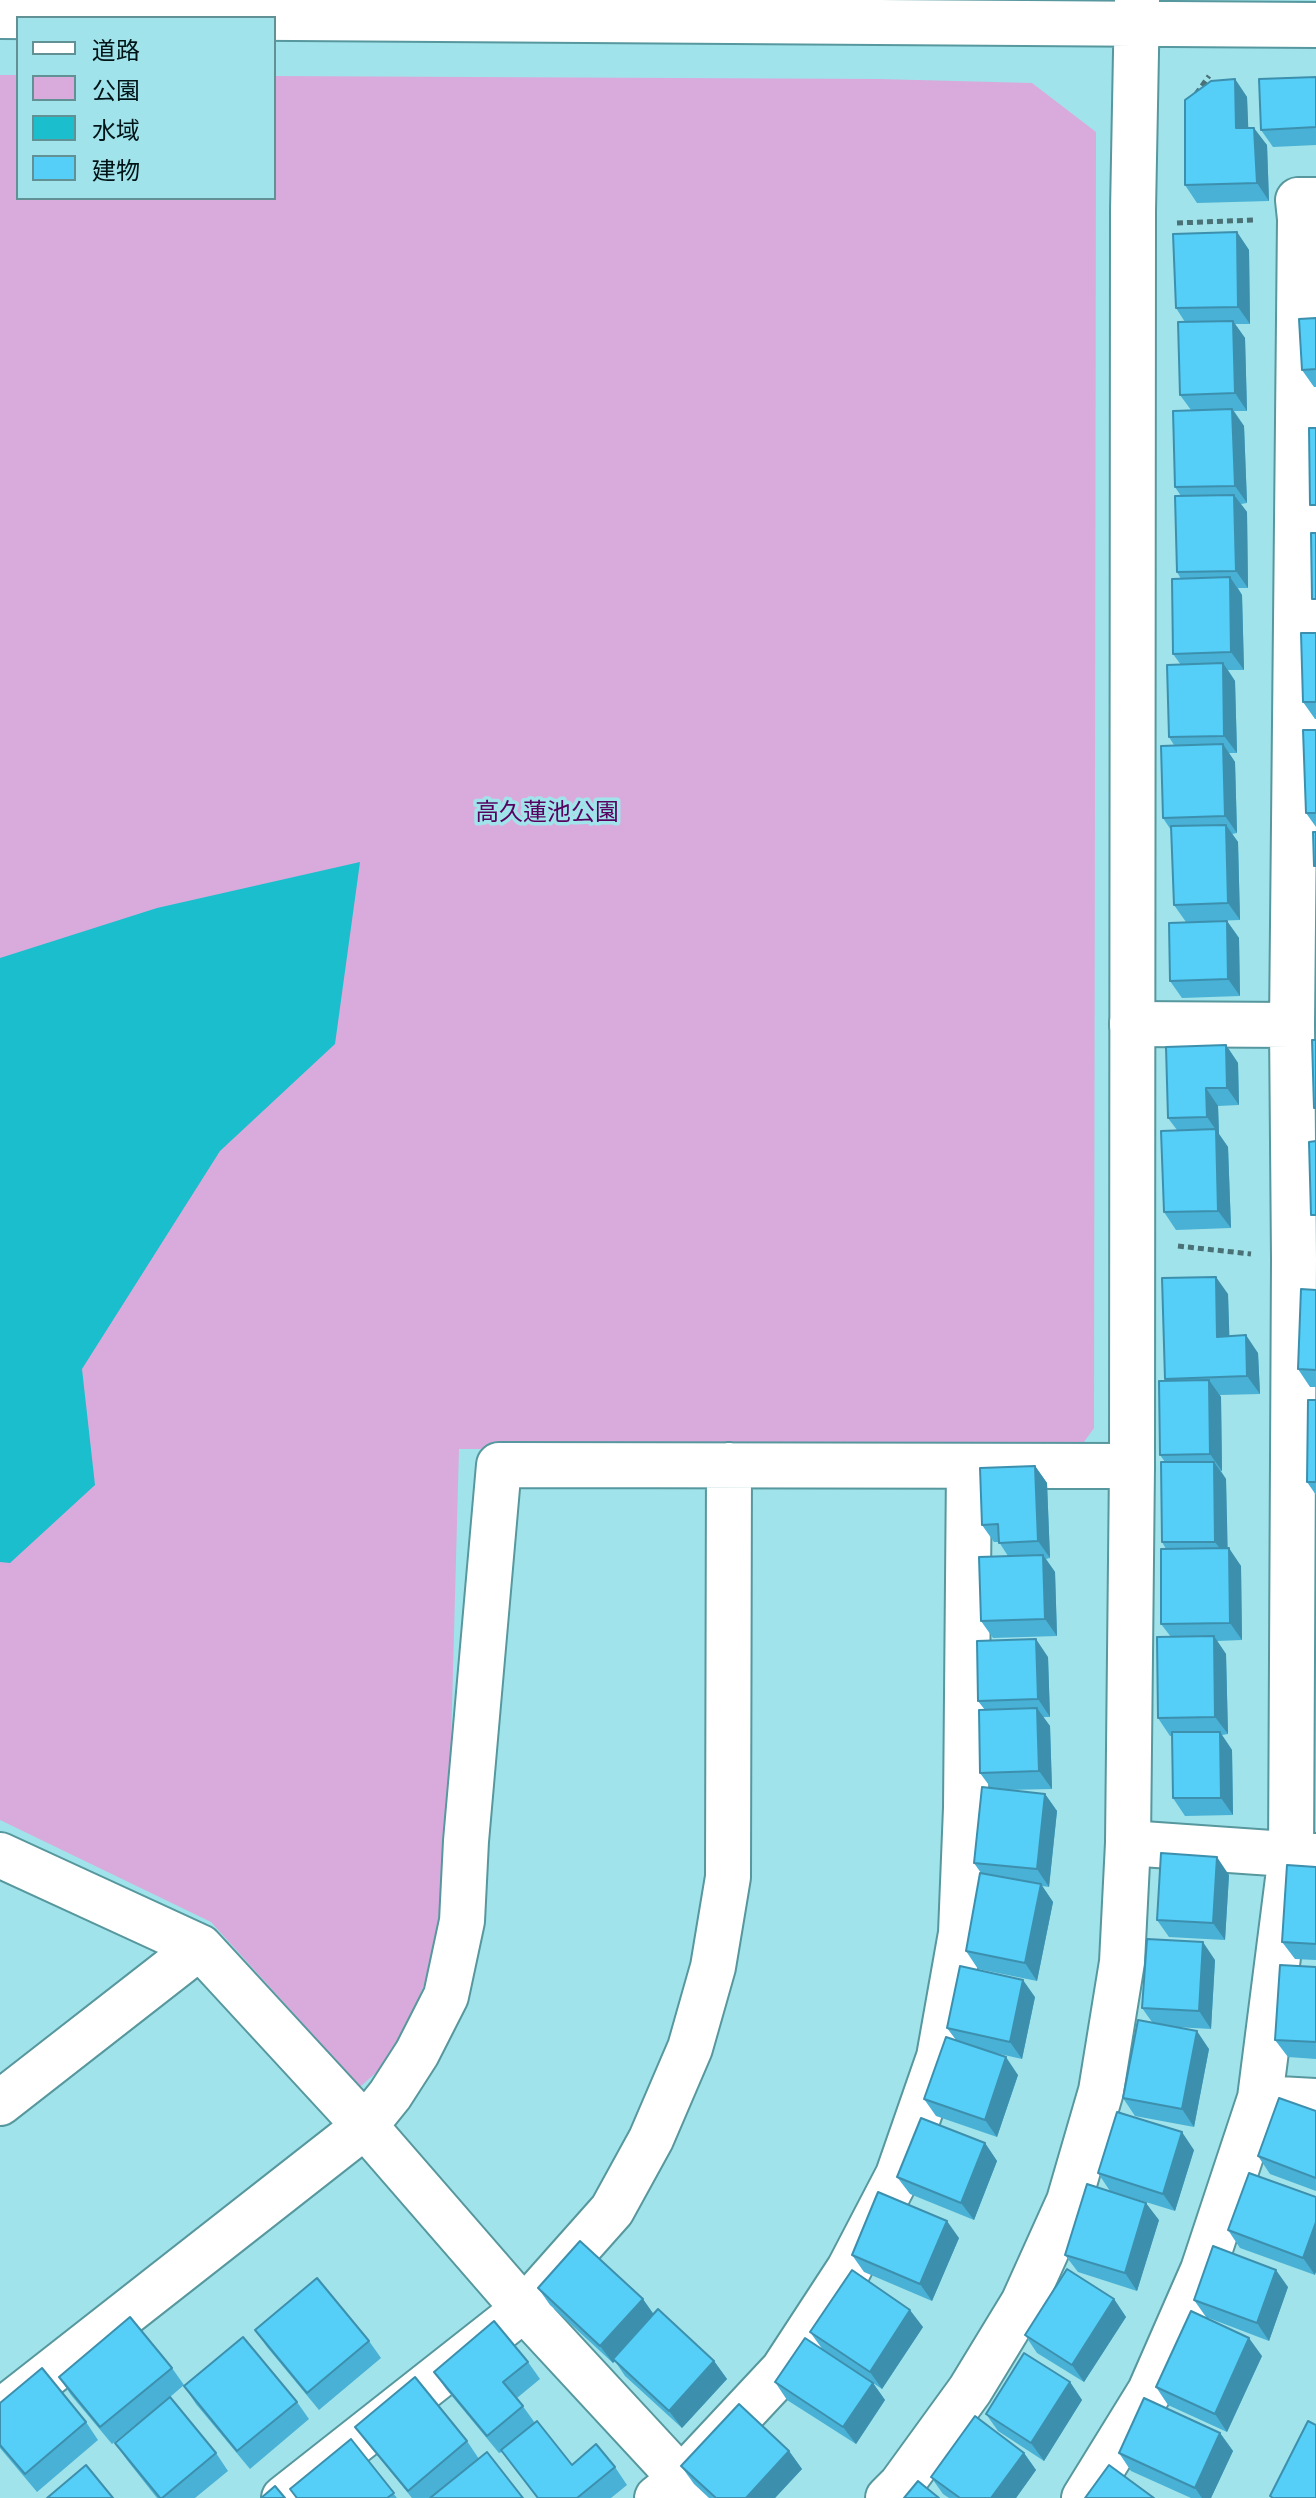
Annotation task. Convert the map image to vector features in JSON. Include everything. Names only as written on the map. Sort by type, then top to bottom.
[{"type":"street","points":[[0,16],[1136,12],[1316,25]]},
{"type":"street","points":[[888,2498],[901,2485],[970,2390],[1023,2303],[1069,2201],[1101,2091],[1122,1962],[1128,1843],[1132,1466],[1133,211],[1136,12]]},
{"type":"street","points":[[1084,2498],[1150,2391],[1203,2270],[1260,2098],[1303,1856],[1292,1025],[1308,209]]},
{"type":"street","points":[[1132,1024],[1292,1025]]},
{"type":"street","points":[[0,2412],[365,2126],[417,2053],[446,1996],[462,1921],[466,1841],[499,1465],[1132,1466]]},
{"type":"street","points":[[284,2498],[524,2309],[612,2210],[651,2139],[690,2048],[713,1967],[728,1877],[729,1465]]},
{"type":"street","points":[[0,1855],[200,1947],[365,2126],[679,2491],[783,2370],[849,2269],[898,2175],[939,2057],[961,1933],[966,1808],[969,1467]]},
{"type":"street","points":[[1128,1843],[1303,1856]]},
{"type":"street","points":[[0,2103],[200,1947]]},
{"type":"street","points":[[1260,2098],[1316,2101]]},
{"type":"path","points":[[1164,223],[1308,209]]},
{"type":"path","points":[[1166,1244],[1294,1259]]},
{"type":"green space","name":"高久蓮池公園","points":[[0,75],[16,75],[16,200],[276,200],[276,76],[879,79],[1032,83],[1096,132],[1094,1428],[1079,1449],[459,1449],[446,1928],[397,2054],[360,2087],[211,1922],[0,1820]]},
{"type":"water","points":[[360,862],[335,1044],[220,1151],[82,1369],[95,1485],[10,1563],[0,1562],[0,958],[157,908]]},
{"type":"building","points":[[1316,77],[1316,127],[1261,130],[1259,79]]},
{"type":"building","points":[[1235,79],[1236,128],[1254,128],[1257,183],[1185,185],[1185,100],[1211,81]]},
{"type":"building","points":[[1237,232],[1238,307],[1176,308],[1173,234]]},
{"type":"building","points":[[1316,318],[1316,369],[1302,370],[1299,319]]},
{"type":"building","points":[[1233,321],[1235,393],[1180,395],[1178,322]]},
{"type":"building","points":[[1232,409],[1235,486],[1175,487],[1173,411]]},
{"type":"building","points":[[1309,428],[1316,428],[1316,505],[1310,505]]},
{"type":"building","points":[[1234,495],[1236,571],[1177,572],[1175,496]]},
{"type":"building","points":[[1311,533],[1316,533],[1316,599],[1312,599]]},
{"type":"building","points":[[1230,577],[1231,652],[1173,654],[1172,579]]},
{"type":"building","points":[[1301,633],[1316,633],[1316,702],[1303,702]]},
{"type":"building","points":[[1223,663],[1224,736],[1169,737],[1167,665]]},
{"type":"building","points":[[1303,730],[1316,730],[1316,813],[1306,813]]},
{"type":"building","points":[[1223,744],[1225,816],[1163,818],[1161,746]]},
{"type":"building","points":[[1226,825],[1228,903],[1174,905],[1171,826]]},
{"type":"building","points":[[1313,832],[1316,832],[1316,866],[1314,866]]},
{"type":"building","points":[[1227,921],[1228,979],[1170,981],[1169,923]]},
{"type":"building","points":[[1312,1040],[1316,1040],[1316,1108],[1314,1108]]},
{"type":"building","points":[[1226,1045],[1227,1088],[1206,1088],[1207,1117],[1168,1118],[1166,1047]]},
{"type":"building","points":[[1216,1129],[1218,1211],[1164,1212],[1161,1131]]},
{"type":"building","points":[[1316,1141],[1316,1215],[1311,1215],[1309,1142]]},
{"type":"building","points":[[1216,1277],[1217,1337],[1246,1335],[1247,1376],[1165,1379],[1162,1278]]},
{"type":"building","points":[[1301,1289],[1316,1290],[1316,1370],[1298,1369]]},
{"type":"building","points":[[1209,1380],[1210,1454],[1160,1455],[1159,1381]]},
{"type":"building","points":[[1308,1400],[1316,1400],[1316,1482],[1307,1482]]},
{"type":"building","points":[[1161,1462],[1214,1462],[1215,1542],[1162,1542]]},
{"type":"building","points":[[1035,1466],[1038,1541],[999,1543],[998,1524],[982,1525],[980,1468]]},
{"type":"building","points":[[1229,1548],[1230,1623],[1161,1624],[1161,1549]]},
{"type":"building","points":[[1043,1555],[1045,1619],[981,1621],[979,1557]]},
{"type":"building","points":[[1214,1636],[1215,1717],[1158,1718],[1157,1637]]},
{"type":"building","points":[[1036,1639],[1038,1699],[978,1701],[977,1641]]},
{"type":"building","points":[[1037,1708],[1039,1771],[980,1773],[979,1710]]},
{"type":"building","points":[[1172,1732],[1220,1732],[1221,1798],[1173,1798]]},
{"type":"building","points":[[982,1787],[1045,1794],[1037,1869],[974,1863]]},
{"type":"building","points":[[1161,1853],[1217,1857],[1213,1923],[1157,1920]]},
{"type":"building","points":[[1287,1865],[1316,1867],[1316,1944],[1282,1942]]},
{"type":"building","points":[[980,1873],[1041,1884],[1025,1963],[966,1951]]},
{"type":"building","points":[[1147,1939],[1203,1942],[1199,2011],[1142,2008]]},
{"type":"building","points":[[1280,1965],[1316,1967],[1316,2042],[1275,2040]]},
{"type":"building","points":[[960,1966],[1023,1980],[1010,2042],[947,2028]]},
{"type":"building","points":[[1138,2020],[1197,2031],[1182,2109],[1123,2098]]},
{"type":"building","points":[[946,2037],[1006,2057],[985,2120],[924,2099]]},
{"type":"building","points":[[1279,2098],[1316,2111],[1316,2178],[1258,2156]]},
{"type":"building","points":[[1117,2112],[1182,2132],[1163,2194],[1098,2173]]},
{"type":"building","points":[[921,2118],[985,2143],[961,2203],[897,2177]]},
{"type":"building","points":[[1249,2173],[1316,2197],[1316,2222],[1303,2258],[1228,2230]]},
{"type":"building","points":[[1087,2184],[1146,2203],[1125,2273],[1065,2255]]},
{"type":"building","points":[[878,2192],[947,2221],[920,2284],[852,2255]]},
{"type":"building","points":[[580,2241],[643,2299],[600,2346],[538,2288]]},
{"type":"building","points":[[1213,2246],[1276,2270],[1257,2323],[1194,2300]]},
{"type":"building","points":[[1067,2269],[1114,2299],[1072,2365],[1025,2335]]},
{"type":"building","points":[[852,2270],[910,2310],[870,2372],[810,2332]]},
{"type":"building","points":[[317,2278],[369,2341],[307,2393],[255,2330]]},
{"type":"building","points":[[658,2309],[714,2361],[669,2411],[613,2359]]},
{"type":"building","points":[[1191,2311],[1249,2338],[1215,2414],[1156,2387]]},
{"type":"building","points":[[130,2317],[172,2368],[100,2427],[59,2377]]},
{"type":"building","points":[[494,2321],[528,2362],[503,2382],[523,2406],[487,2436],[434,2372]]},
{"type":"building","points":[[243,2337],[297,2402],[237,2451],[184,2386]]},
{"type":"building","points":[[805,2338],[873,2383],[843,2427],[775,2382]]},
{"type":"building","points":[[1024,2353],[1070,2382],[1031,2443],[986,2414]]},
{"type":"building","points":[[42,2368],[86,2422],[25,2474],[0,2445],[0,2403]]},
{"type":"building","points":[[415,2377],[467,2441],[408,2491],[355,2427]]},
{"type":"building","points":[[170,2397],[216,2453],[160,2498],[115,2443]]},
{"type":"building","points":[[1144,2398],[1220,2433],[1195,2488],[1119,2453]]},
{"type":"building","points":[[739,2404],[789,2451],[746,2498],[716,2498],[681,2466]]},
{"type":"building","points":[[975,2416],[1024,2453],[991,2498],[960,2498],[931,2477]]},
{"type":"building","points":[[537,2421],[572,2465],[596,2444],[615,2467],[577,2498],[538,2498],[501,2450]]},
{"type":"building","points":[[1308,2421],[1316,2425],[1316,2498],[1273,2498],[1270,2496]]},
{"type":"building","points":[[351,2439],[394,2493],[387,2498],[297,2498],[290,2489]]},
{"type":"building","points":[[487,2452],[523,2498],[430,2498]]},
{"type":"building","points":[[86,2465],[113,2498],[47,2498]]},
{"type":"building","points":[[1109,2465],[1154,2498],[1085,2498]]},
{"type":"building","points":[[918,2481],[939,2498],[904,2498]]},
{"type":"building","points":[[275,2486],[285,2498],[261,2498]]}]
